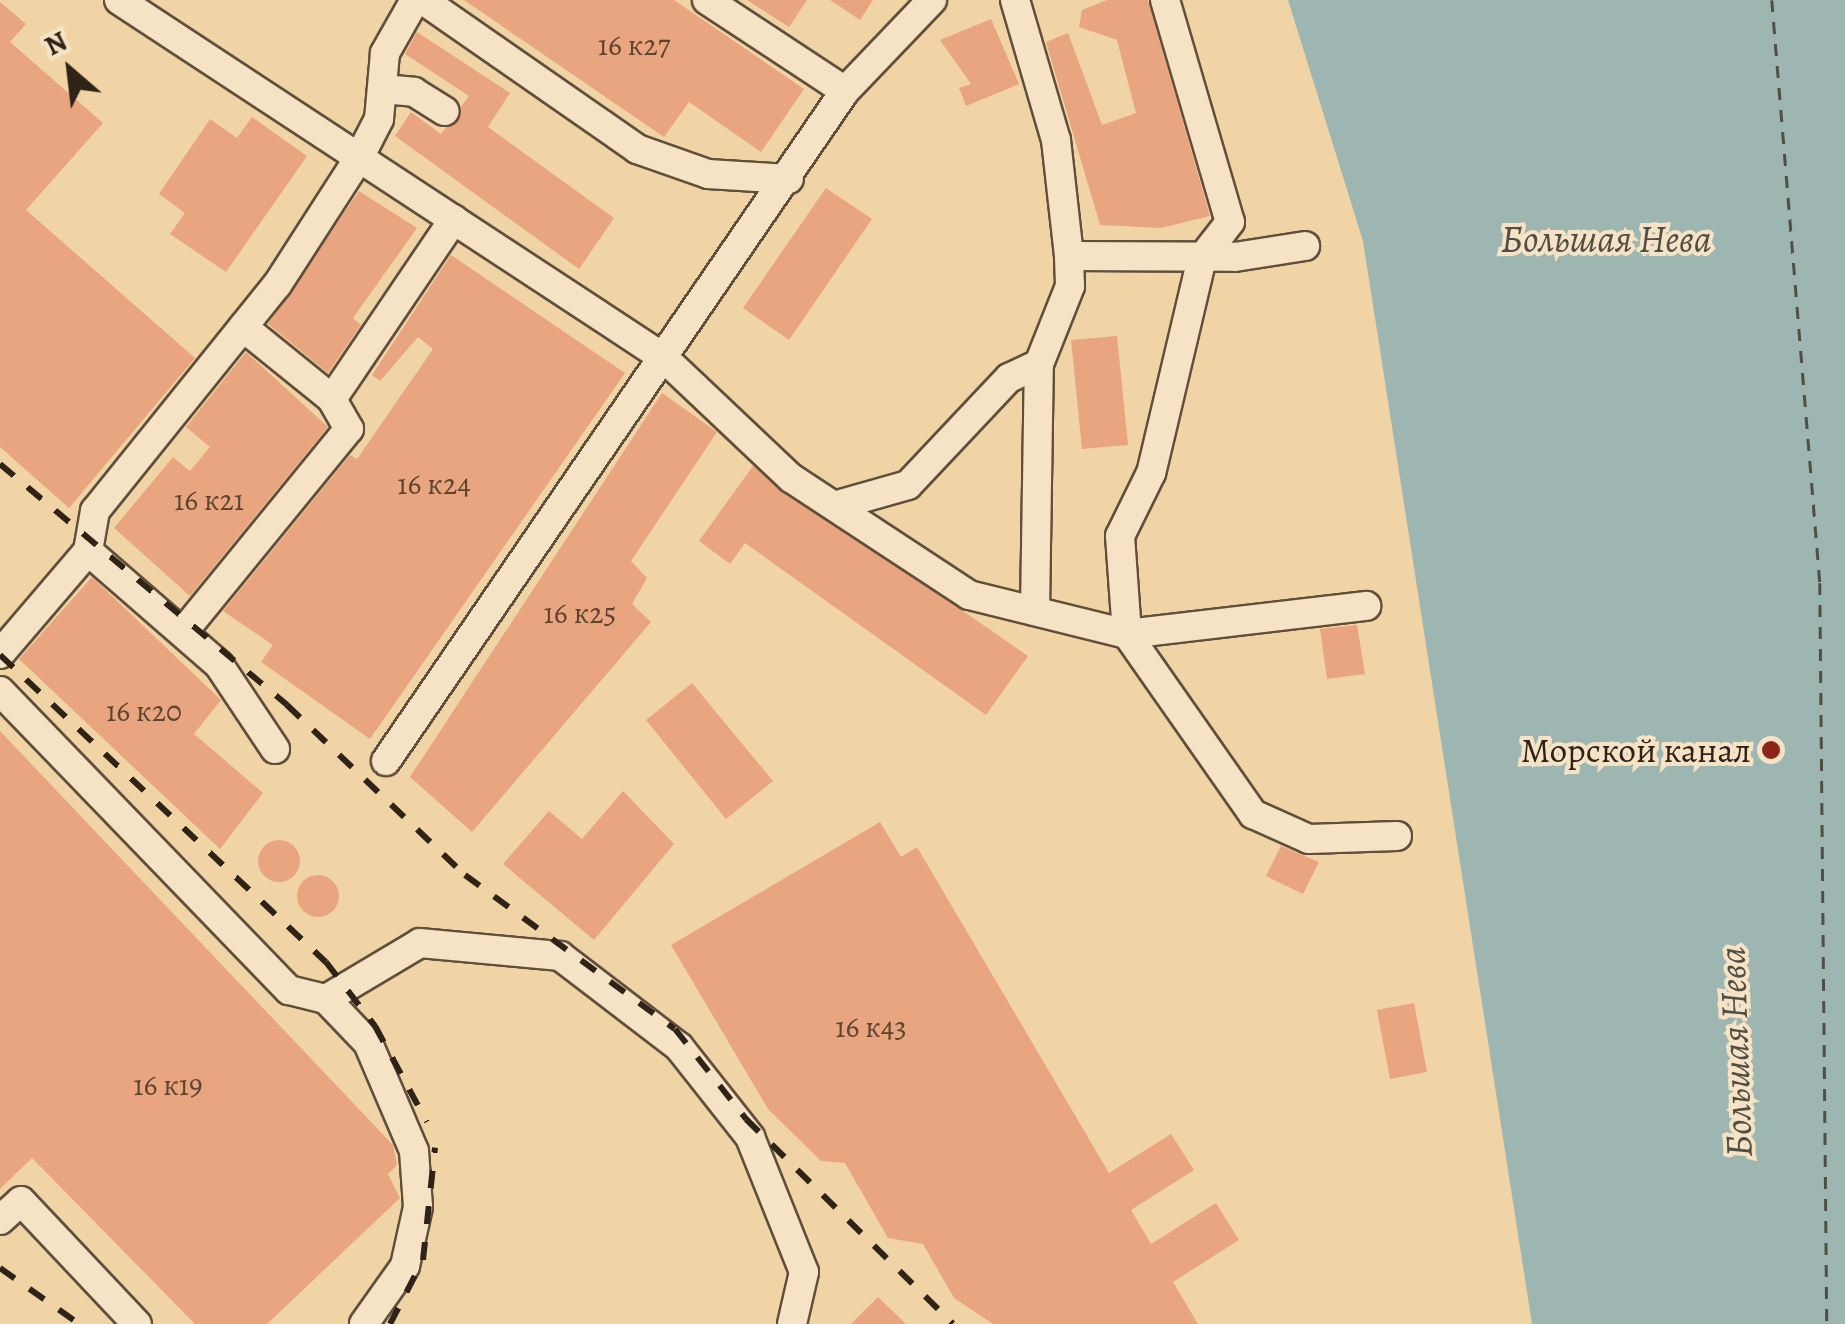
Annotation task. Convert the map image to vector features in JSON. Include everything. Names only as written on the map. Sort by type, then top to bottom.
[{"type":"lane","points":[[0,654],[88,552],[95,511],[243,327],[360,158],[380,119],[385,53],[415,0]]},
{"type":"lane","points":[[423,0],[637,148],[708,174],[789,179]]},
{"type":"lane","points":[[707,0],[845,92]]},
{"type":"lane","points":[[386,761],[789,179],[845,92],[932,0]]},
{"type":"lane","points":[[1015,0],[1056,140],[1070,286],[1039,364],[1035,611]]},
{"type":"lane","points":[[1165,0],[1230,222],[1202,258],[1151,472],[1120,536],[1127,634],[1253,814],[1309,839],[1397,836]]},
{"type":"lane","points":[[130,3],[664,358],[834,506],[969,595],[1127,634],[1366,606]]},
{"type":"lane","points":[[382,89],[414,92],[444,111]]},
{"type":"lane","points":[[332,399],[454,220]]},
{"type":"lane","points":[[1069,256],[1202,258],[1305,246]]},
{"type":"lane","points":[[184,631],[349,429],[332,399],[243,327]]},
{"type":"lane","points":[[834,506],[908,485],[1009,378],[1039,364]]},
{"type":"lane","points":[[88,552],[184,631],[236,687],[275,748]]},
{"type":"lane","points":[[0,691],[289,990],[326,999],[368,1044],[414,1151],[418,1206],[406,1266],[364,1324]]},
{"type":"lane","points":[[326,999],[420,943],[560,956],[679,1047],[750,1137],[804,1272],[792,1324]]},
{"type":"lane","points":[[0,1220],[21,1201],[137,1324]]},
{"type":"water","name":"Большая Нева","points":[[1288,0],[1845,0],[1845,1324],[1532,1324],[1363,241]]},
{"type":"building","points":[[464,0],[674,0],[804,89],[761,152],[689,102],[664,137]]},
{"type":"building","points":[[747,0],[807,0],[789,27]]},
{"type":"building","points":[[830,0],[873,0],[860,20]]},
{"type":"building","points":[[1107,0],[1148,0],[1210,216],[1161,228],[1100,225],[1046,42],[1068,33],[1102,125],[1136,113],[1117,40],[1079,27],[1082,10]]},
{"type":"building","points":[[0,2],[26,24],[10,42],[103,123],[26,210],[195,358],[69,508],[0,447]]},
{"type":"building","points":[[991,19],[1019,84],[966,106],[959,88],[971,84],[940,40]]},
{"type":"building","points":[[417,32],[510,93],[488,127],[614,218],[579,269],[395,136],[411,112],[441,134],[469,96],[405,54]]},
{"type":"building","points":[[252,117],[307,156],[226,272],[170,234],[185,213],[159,194],[210,119],[237,138]]},
{"type":"building","points":[[826,188],[872,219],[789,340],[743,308]]},
{"type":"building","points":[[359,191],[417,228],[353,318],[361,325],[328,373],[268,324]]},
{"type":"building","points":[[451,255],[625,373],[370,739],[261,662],[273,645],[223,611],[350,455],[357,459],[433,349],[418,337],[380,381],[372,375]]},
{"type":"building","points":[[1117,336],[1128,445],[1082,449],[1071,340]]},
{"type":"building","points":[[246,352],[328,427],[190,596],[114,528],[173,457],[190,471],[210,447],[186,427]]},
{"type":"building","points":[[662,393],[717,432],[631,561],[647,578],[632,604],[651,622],[472,832],[410,777]]},
{"type":"building","points":[[753,466],[1028,656],[986,715],[745,543],[730,564],[699,541]]},
{"type":"building","points":[[92,577],[221,700],[194,734],[263,793],[220,849],[19,659]]},
{"type":"building","points":[[1357,625],[1365,674],[1327,679],[1320,629]]},
{"type":"building","points":[[692,683],[773,781],[726,819],[646,720]]},
{"type":"building","points":[[0,731],[393,1145],[397,1165],[388,1174],[400,1198],[267,1324],[195,1324],[32,1158],[0,1189]]},
{"type":"building","points":[[623,791],[674,844],[594,940],[503,864],[549,811],[582,839]]},
{"type":"building","points":[[880,822],[901,857],[917,847],[1109,1173],[1171,1134],[1194,1170],[1131,1210],[1151,1244],[1216,1203],[1239,1240],[1173,1282],[1198,1324],[993,1324],[954,1298],[923,1244],[888,1238],[845,1163],[821,1161],[768,1109],[671,945]]},
{"type":"building","points":[[279,840],[293,847],[300,861],[293,875],[279,882],[265,875],[258,861],[265,847]]},
{"type":"building","points":[[1281,846],[1319,862],[1303,894],[1266,876]]},
{"type":"building","points":[[318,875],[333,881],[339,896],[333,911],[318,917],[303,911],[297,896],[303,881]]},
{"type":"building","points":[[1414,1003],[1427,1072],[1390,1079],[1377,1010]]},
{"type":"building","points":[[878,1297],[906,1324],[851,1324]]},
{"type":"ferry route","points":[[1772,0],[1820,583],[1827,1324]]},
{"type":"railway","points":[[0,464],[287,705],[465,875],[675,1029],[746,1119],[953,1324]]},
{"type":"railway","points":[[0,655],[326,962],[375,1026],[427,1122]]},
{"type":"railway","points":[[390,1324],[423,1260],[435,1148]]},
{"type":"railway","points":[[0,1268],[79,1324]]},
{"type":"place","name":"Морской канал","points":[[1771,750]]}]
